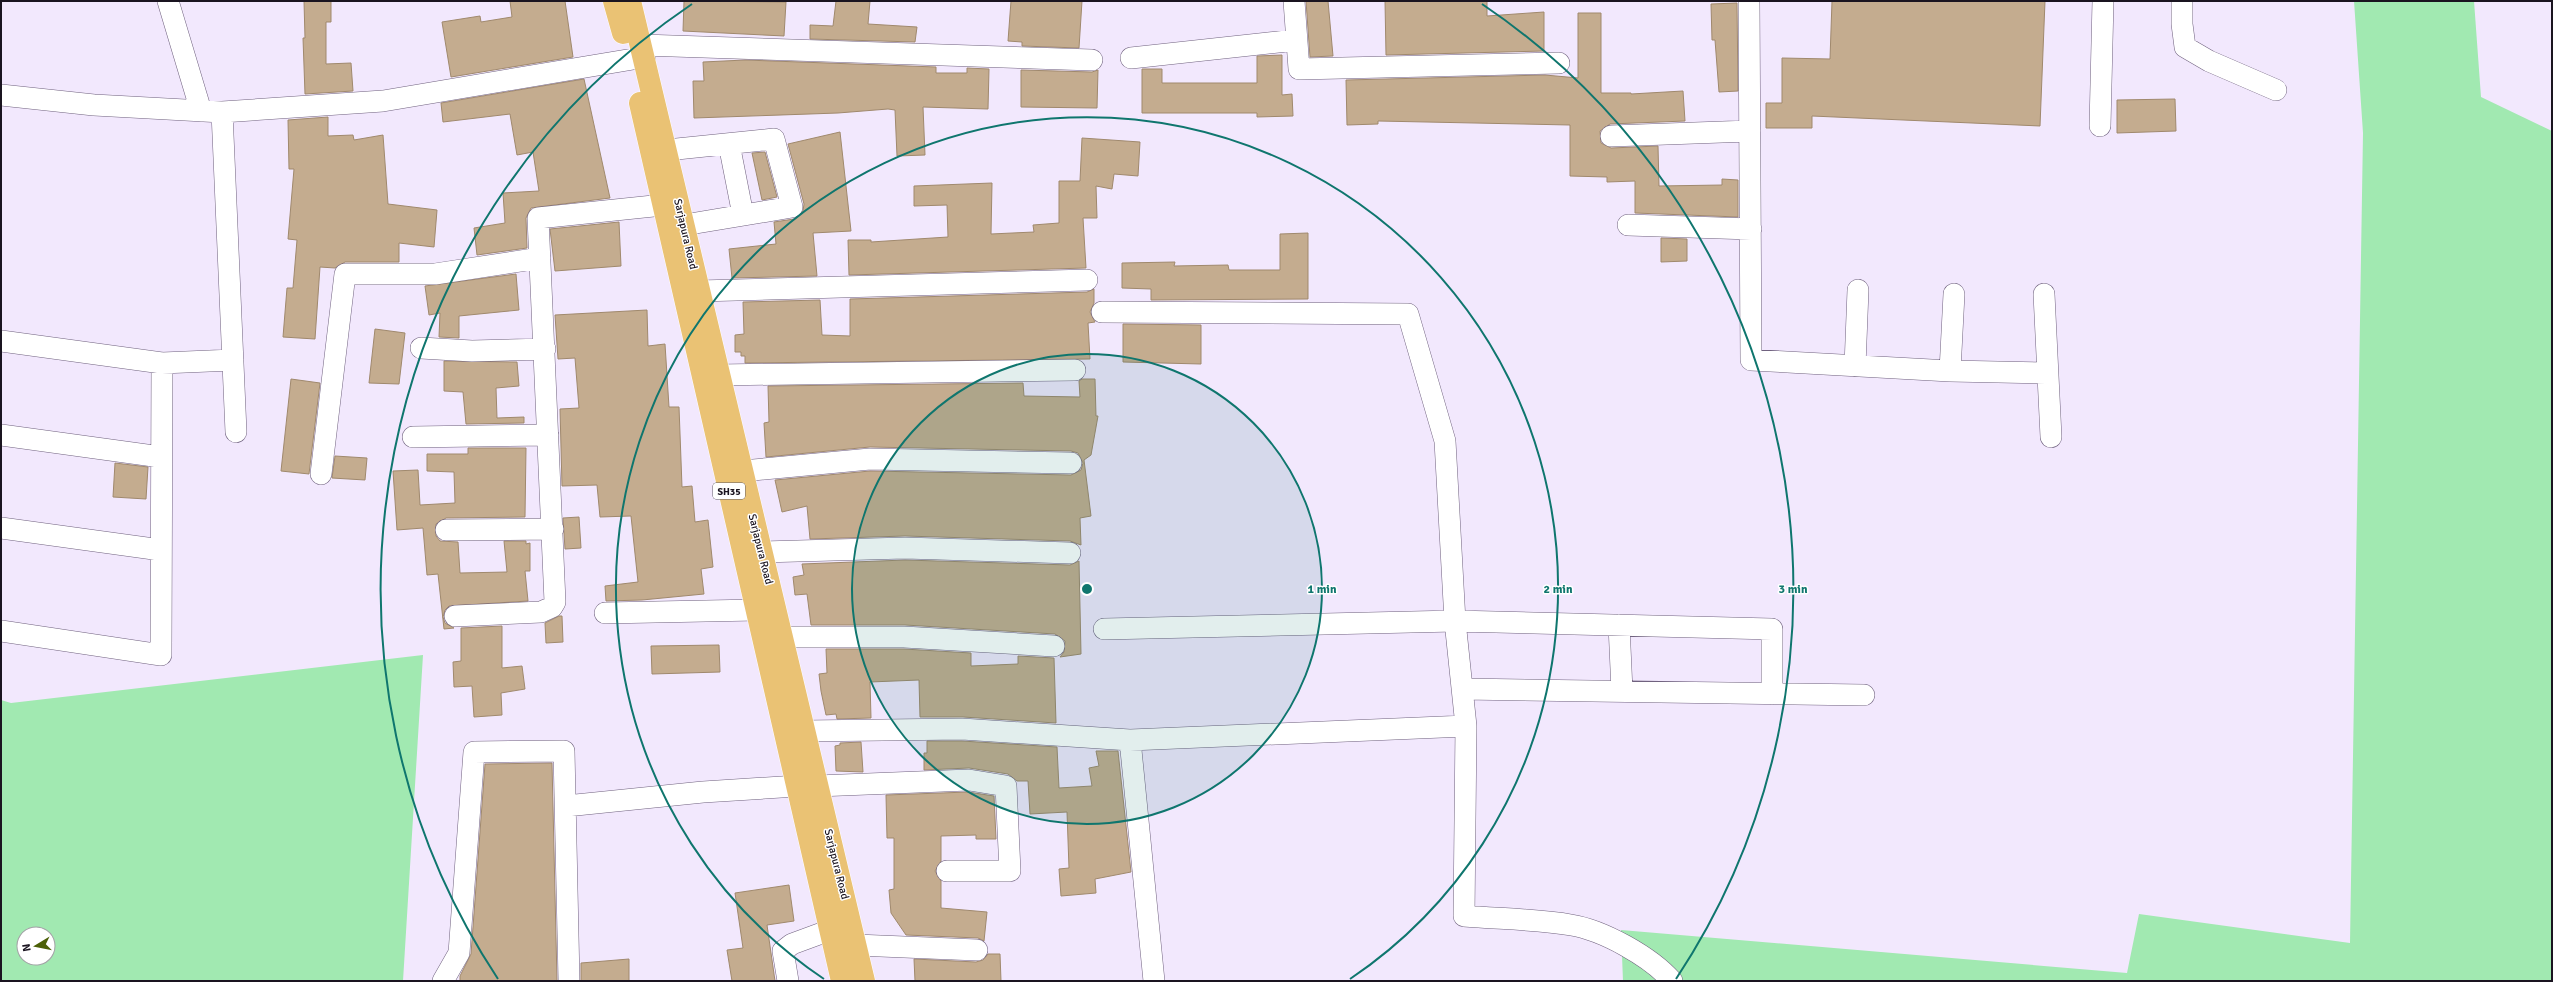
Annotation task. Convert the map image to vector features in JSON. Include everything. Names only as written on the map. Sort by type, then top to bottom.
[{"type":"main road","name":"Sarjapura Road","points":[[614,1],[639,53],[666,150],[681,236],[718,407],[756,610],[799,737]]},
{"type":"main road","name":"Sarjapura Road","points":[[630,1],[663,204],[681,236],[699,291],[719,375],[718,407],[742,471],[782,637],[830,930],[842,981]]},
{"type":"main road","name":"Sarjapura Road","points":[[807,786],[854,934],[864,981]]},
{"type":"main road","points":[[830,930],[854,934]]},
{"type":"street","points":[[168,1],[201,111]]},
{"type":"street","points":[[1294,1],[1299,69],[1559,63]]},
{"type":"street","points":[[1749,1],[1752,229],[1751,360],[1950,371],[2046,373]]},
{"type":"street","points":[[2100,126],[2102,1]]},
{"type":"street","points":[[2182,1],[2182,24],[2185,47],[2209,62],[2276,90]]},
{"type":"street","points":[[1131,58],[1296,40]]},
{"type":"street","points":[[1,95],[94,105],[222,112],[383,102],[639,53],[1092,60]]},
{"type":"street","points":[[222,112],[236,432]]},
{"type":"street","points":[[1611,136],[1750,131]]},
{"type":"street","points":[[666,150],[774,139],[792,207],[743,215],[681,236]]},
{"type":"street","points":[[728,144],[743,215]]},
{"type":"street","points":[[455,616],[541,612],[552,607],[556,596],[538,218],[663,204]]},
{"type":"street","points":[[1628,225],[1752,229]]},
{"type":"street","points":[[322,474],[345,274],[435,274],[540,258]]},
{"type":"street","points":[[699,291],[1087,280]]},
{"type":"street","points":[[1855,366],[1858,290]]},
{"type":"street","points":[[1950,371],[1954,294]]},
{"type":"street","points":[[2044,294],[2046,373],[2051,437]]},
{"type":"street","points":[[1102,312],[1408,314],[1445,441],[1455,621],[1466,726],[1464,916],[1573,925],[1621,944],[1664,972],[1672,981]]},
{"type":"street","points":[[1,341],[162,363],[233,360]]},
{"type":"street","points":[[421,348],[472,351],[545,349]]},
{"type":"street","points":[[1,631],[161,655],[162,363]]},
{"type":"street","points":[[719,375],[1075,370]]},
{"type":"street","points":[[1,435],[161,456]]},
{"type":"street","points":[[413,437],[548,435]]},
{"type":"street","points":[[742,471],[870,459],[1072,463]]},
{"type":"street","points":[[1,528],[161,550]]},
{"type":"street","points":[[446,530],[553,529]]},
{"type":"street","points":[[762,552],[905,548],[1070,553]]},
{"type":"street","points":[[605,613],[756,610]]},
{"type":"street","points":[[1104,629],[1455,621],[1772,629],[1772,694]]},
{"type":"street","points":[[1619,625],[1622,691]]},
{"type":"street","points":[[782,637],[904,637],[1054,646]]},
{"type":"street","points":[[1463,689],[1864,695]]},
{"type":"street","points":[[799,737],[962,729],[1130,740],[1466,726]]},
{"type":"street","points":[[1130,740],[1154,981]]},
{"type":"street","points":[[443,981],[458,953],[474,752],[564,751],[569,981]]},
{"type":"street","points":[[566,806],[703,792],[807,786],[969,780],[1006,786],[1010,871],[947,871]]},
{"type":"street","points":[[788,981],[784,951],[792,944],[830,930]]},
{"type":"street","points":[[854,934],[977,950]]},
{"type":"green space","points":[[2354,1],[2474,1],[2481,97],[2552,131],[2552,981],[1623,981],[1621,930],[2127,973],[2139,914],[2350,943],[2363,133]]},
{"type":"green space","points":[[423,655],[403,981],[1,981],[1,700],[11,703]]},
{"type":"building","points":[[304,1],[331,1],[331,22],[326,22],[326,64],[351,63],[353,91],[305,94],[303,38],[305,38]]},
{"type":"building","points":[[510,1],[565,1],[573,57],[451,77],[442,22],[480,16],[481,22],[512,17]]},
{"type":"building","points":[[684,1],[786,2],[784,36],[683,31]]},
{"type":"building","points":[[836,1],[870,1],[868,24],[917,27],[915,42],[810,39],[810,25],[833,26]]},
{"type":"building","points":[[1011,1],[1082,1],[1079,48],[1022,46],[1022,42],[1008,41]]},
{"type":"building","points":[[1306,1],[1328,1],[1333,56],[1310,57]]},
{"type":"building","points":[[1385,1],[1487,1],[1487,16],[1544,12],[1544,51],[1386,55]]},
{"type":"building","points":[[1832,1],[2045,1],[2040,126],[1812,116],[1812,128],[1766,128],[1766,103],[1782,103],[1782,58],[1830,59]]},
{"type":"building","points":[[1737,3],[1738,91],[1719,92],[1715,40],[1712,40],[1711,4]]},
{"type":"building","points":[[1578,13],[1601,13],[1601,93],[1631,94],[1683,91],[1685,121],[1610,124],[1600,131],[1601,143],[1611,148],[1658,146],[1659,186],[1722,185],[1722,179],[1738,180],[1738,217],[1635,213],[1635,181],[1607,182],[1607,177],[1570,176],[1570,125],[1378,121],[1378,124],[1347,125],[1346,80],[1545,75],[1578,78]]},
{"type":"building","points":[[1282,55],[1282,95],[1292,94],[1293,116],[1257,117],[1257,113],[1142,113],[1142,69],[1162,69],[1162,83],[1257,83],[1257,56]]},
{"type":"building","points":[[745,60],[936,67],[936,73],[967,73],[967,68],[989,69],[988,109],[923,107],[925,155],[897,156],[895,110],[888,109],[838,113],[694,118],[693,81],[704,81],[703,62]]},
{"type":"building","points":[[1021,70],[1092,72],[1098,70],[1097,108],[1021,107]]},
{"type":"building","points":[[584,79],[610,198],[531,208],[526,218],[527,248],[477,255],[474,228],[505,223],[503,193],[539,191],[533,152],[517,155],[510,114],[443,122],[441,103]]},
{"type":"building","points":[[2175,99],[2176,131],[2117,133],[2117,100]]},
{"type":"building","points":[[328,117],[328,136],[353,135],[354,140],[383,135],[388,204],[437,210],[434,247],[399,243],[399,262],[345,262],[335,268],[320,267],[315,339],[283,337],[287,288],[293,288],[297,240],[288,239],[294,169],[289,169],[288,120]]},
{"type":"building","points":[[840,132],[851,231],[813,233],[817,276],[732,278],[729,249],[776,244],[774,222],[794,219],[803,211],[804,204],[788,144]]},
{"type":"building","points":[[1082,138],[1140,142],[1138,176],[1114,174],[1112,189],[1096,186],[1097,218],[1083,218],[1086,268],[849,275],[848,240],[871,240],[871,242],[948,237],[947,205],[914,206],[914,186],[992,183],[991,234],[1034,232],[1033,225],[1059,223],[1059,181],[1080,181]]},
{"type":"building","points":[[765,152],[777,197],[762,200],[752,153]]},
{"type":"building","points":[[619,222],[621,266],[555,271],[550,229]]},
{"type":"building","points":[[1308,233],[1308,299],[1151,300],[1151,289],[1122,288],[1122,263],[1175,262],[1174,266],[1228,265],[1229,270],[1280,270],[1280,234]]},
{"type":"building","points":[[1661,238],[1687,239],[1687,261],[1661,262]]},
{"type":"building","points":[[516,274],[519,310],[459,316],[459,338],[439,337],[440,313],[429,315],[425,286]]},
{"type":"building","points":[[1094,289],[1094,303],[1090,312],[1095,322],[1088,323],[1090,359],[745,363],[745,356],[741,356],[741,352],[735,352],[735,335],[744,334],[743,302],[820,300],[822,335],[850,336],[850,299],[1087,292]]},
{"type":"building","points":[[647,310],[648,346],[665,344],[669,407],[679,407],[682,487],[692,486],[695,522],[708,520],[713,567],[701,569],[704,594],[642,600],[606,601],[605,586],[638,582],[631,516],[600,517],[597,485],[562,486],[560,409],[579,408],[575,358],[558,359],[555,315]]},
{"type":"building","points":[[1123,324],[1201,325],[1201,364],[1123,362]]},
{"type":"building","points":[[375,329],[405,333],[399,384],[369,383]]},
{"type":"building","points":[[444,361],[517,362],[519,386],[496,388],[497,418],[524,417],[524,423],[466,424],[463,392],[444,391]]},
{"type":"building","points":[[291,379],[320,383],[309,474],[281,471]]},
{"type":"building","points":[[1082,379],[1095,379],[1096,416],[1098,416],[1091,455],[1084,460],[1091,516],[1080,518],[1081,545],[1070,541],[905,536],[810,539],[807,506],[782,512],[775,480],[870,471],[1071,475],[1081,470],[1083,463],[1078,453],[1071,451],[870,447],[766,457],[764,423],[769,422],[768,386],[1023,383],[1024,396],[1080,397],[1079,381]]},
{"type":"building","points":[[468,448],[526,448],[525,517],[446,518],[436,524],[436,536],[440,541],[458,542],[460,573],[507,572],[504,541],[526,541],[526,544],[530,543],[530,571],[525,571],[528,601],[449,606],[445,610],[443,617],[445,623],[454,628],[444,629],[438,574],[427,575],[423,528],[397,530],[393,471],[418,470],[420,505],[455,503],[454,472],[427,471],[427,454],[468,454]]},
{"type":"building","points":[[335,456],[367,458],[365,480],[332,478]]},
{"type":"building","points":[[115,463],[148,467],[146,499],[113,497]]},
{"type":"building","points":[[579,517],[581,548],[565,549],[563,518]]},
{"type":"building","points":[[905,560],[1070,565],[1079,561],[1081,654],[1060,657],[1064,652],[1065,641],[1055,634],[905,625],[811,625],[807,594],[795,595],[793,577],[804,575],[802,564]]},
{"type":"building","points":[[562,616],[563,642],[546,643],[545,623]]},
{"type":"building","points":[[502,626],[502,668],[522,666],[525,689],[501,693],[502,715],[474,717],[472,686],[454,687],[453,662],[461,661],[461,628]]},
{"type":"building","points":[[719,645],[720,672],[652,674],[651,646]]},
{"type":"building","points":[[826,649],[904,649],[971,653],[971,666],[1018,664],[1018,656],[1054,658],[1056,723],[963,717],[920,717],[919,680],[870,682],[871,718],[837,719],[836,714],[826,715],[821,691],[819,674],[827,673]]},
{"type":"building","points":[[927,741],[962,741],[1057,747],[1059,788],[1092,786],[1089,768],[1099,766],[1096,751],[1118,751],[1131,872],[1095,879],[1096,893],[1061,896],[1059,869],[1069,868],[1067,812],[1030,814],[1028,781],[1017,781],[1008,774],[969,768],[924,770],[924,753],[927,753]]},
{"type":"building","points":[[861,742],[863,772],[836,771],[835,746],[840,745],[840,743]]},
{"type":"building","points":[[552,763],[557,981],[460,981],[460,976],[471,954],[485,764]]},
{"type":"building","points":[[968,792],[994,796],[996,839],[976,839],[976,835],[941,836],[941,861],[935,871],[941,881],[941,908],[987,912],[984,941],[978,938],[906,935],[891,913],[889,890],[894,889],[894,838],[887,838],[886,795]]},
{"type":"building","points":[[789,885],[794,921],[767,925],[775,981],[732,981],[727,950],[743,948],[735,893]]},
{"type":"building","points":[[988,954],[1000,954],[1001,981],[915,981],[914,959],[976,962],[983,960]]},
{"type":"building","points":[[629,959],[629,981],[581,981],[581,963]]}]
